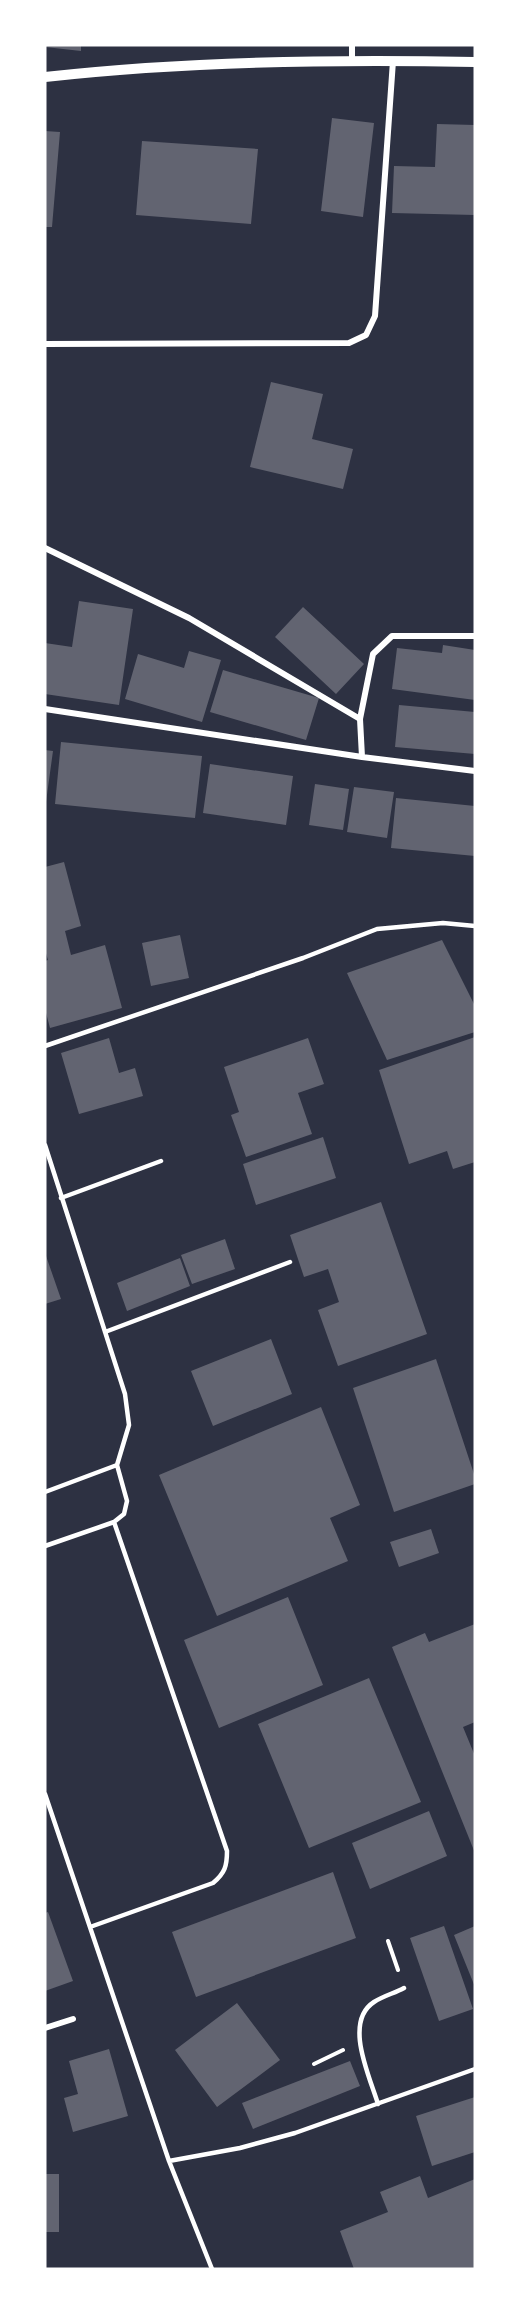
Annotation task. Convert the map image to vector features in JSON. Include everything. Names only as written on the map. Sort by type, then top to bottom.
[{"type":"street","points":[[352,45],[352,59]]},
{"type":"street","points":[[45,77],[219,63],[352,59],[475,62]]},
{"type":"street","points":[[45,344],[349,343],[366,335],[375,316],[393,60]]},
{"type":"street","points":[[45,549],[189,618],[360,719]]},
{"type":"street","points":[[362,757],[360,719],[373,654],[392,636],[475,636]]},
{"type":"street","points":[[45,709],[362,757],[475,771]]},
{"type":"street","points":[[45,2028],[73,2019]]},
{"type":"lane","points":[[45,1046],[303,958],[377,929],[443,923],[475,926]]},
{"type":"lane","points":[[45,1145],[125,1394],[129,1425],[117,1465],[127,1501],[124,1514],[114,1522],[45,1546]]},
{"type":"lane","points":[[61,1198],[161,1161]]},
{"type":"lane","points":[[105,1332],[290,1262]]},
{"type":"lane","points":[[45,1492],[117,1465]]},
{"type":"lane","points":[[90,1927],[213,1883],[222,1875],[227,1864],[227,1851],[114,1522]]},
{"type":"lane","points":[[45,1794],[169,2161],[212,2269]]},
{"type":"lane","points":[[378,2104],[359,2042],[360,2022],[365,2011],[373,2002],[404,1988]]},
{"type":"lane","points":[[169,2161],[240,2148],[295,2133],[475,2070]]},
{"type":"path","points":[[388,1941],[404,1988]]},
{"type":"path","points":[[314,2064],[359,2042]]},
{"type":"building","points":[[45,45],[81,45],[81,51],[45,47]]},
{"type":"building","points":[[332,118],[374,123],[363,217],[321,211]]},
{"type":"building","points":[[437,124],[475,125],[475,215],[392,213],[394,166],[435,167]]},
{"type":"building","points":[[45,131],[60,132],[52,227],[45,227]]},
{"type":"building","points":[[142,141],[258,149],[251,224],[136,215]]},
{"type":"building","points":[[271,382],[323,394],[312,439],[353,449],[343,489],[250,467]]},
{"type":"building","points":[[79,601],[133,609],[119,705],[45,694],[45,643],[72,647]]},
{"type":"building","points":[[303,607],[364,664],[336,694],[275,637]]},
{"type":"building","points":[[443,645],[475,650],[475,700],[392,689],[397,648],[442,653]]},
{"type":"building","points":[[189,651],[221,660],[202,722],[125,699],[138,654],[184,668]]},
{"type":"building","points":[[223,670],[319,698],[306,740],[210,712]]},
{"type":"building","points":[[399,705],[475,712],[475,754],[395,747]]},
{"type":"building","points":[[61,742],[202,756],[195,818],[55,804]]},
{"type":"building","points":[[45,750],[53,751],[46,802],[45,802]]},
{"type":"building","points":[[210,764],[293,776],[286,825],[203,813]]},
{"type":"building","points":[[315,784],[349,789],[343,830],[309,825]]},
{"type":"building","points":[[354,787],[394,792],[387,838],[347,832]]},
{"type":"building","points":[[396,798],[475,806],[475,856],[391,848]]},
{"type":"building","points":[[64,862],[81,926],[65,931],[71,955],[105,945],[122,1008],[50,1028],[45,1009],[45,961],[48,960],[45,950],[45,867]]},
{"type":"building","points":[[180,935],[189,978],[151,986],[142,943]]},
{"type":"building","points":[[442,940],[475,1006],[475,1032],[387,1060],[347,973]]},
{"type":"building","points":[[475,1037],[475,1162],[453,1169],[447,1151],[409,1164],[379,1070]]},
{"type":"building","points":[[109,1038],[119,1073],[135,1068],[143,1096],[79,1114],[61,1053]]},
{"type":"building","points":[[308,1038],[324,1084],[298,1093],[312,1134],[246,1157],[231,1115],[239,1112],[224,1067]]},
{"type":"building","points":[[323,1137],[336,1178],[256,1205],[243,1164]]},
{"type":"building","points":[[381,1202],[427,1334],[338,1366],[318,1310],[339,1302],[328,1269],[304,1277],[290,1235]]},
{"type":"building","points":[[225,1239],[235,1269],[192,1284],[181,1255]]},
{"type":"building","points":[[45,1253],[61,1299],[45,1304]]},
{"type":"building","points":[[180,1258],[190,1286],[127,1311],[117,1283]]},
{"type":"building","points":[[271,1339],[292,1394],[213,1426],[191,1371]]},
{"type":"building","points":[[436,1359],[475,1477],[475,1484],[394,1512],[353,1388]]},
{"type":"building","points":[[321,1407],[360,1505],[330,1518],[348,1561],[217,1616],[159,1475]]},
{"type":"building","points":[[431,1529],[439,1553],[399,1567],[390,1542]]},
{"type":"building","points":[[288,1597],[323,1685],[219,1728],[184,1640]]},
{"type":"building","points":[[475,1624],[475,1722],[463,1727],[475,1756],[475,1853],[392,1647],[425,1633],[429,1642]]},
{"type":"building","points":[[369,1678],[421,1802],[309,1848],[258,1724]]},
{"type":"building","points":[[429,1811],[447,1856],[370,1889],[352,1843]]},
{"type":"building","points":[[333,1872],[356,1938],[196,1997],[172,1932]]},
{"type":"building","points":[[48,1912],[73,1981],[45,1991],[45,1913]]},
{"type":"building","points":[[444,1926],[473,2009],[439,2021],[410,1938]]},
{"type":"building","points":[[475,1926],[475,1987],[454,1935]]},
{"type":"building","points":[[237,2003],[280,2060],[217,2107],[175,2050]]},
{"type":"building","points":[[109,2049],[128,2116],[73,2132],[64,2098],[78,2094],[69,2061]]},
{"type":"building","points":[[350,2061],[360,2086],[253,2129],[242,2103]]},
{"type":"building","points":[[475,2097],[475,2152],[432,2166],[416,2116]]},
{"type":"building","points":[[45,2174],[59,2174],[59,2232],[45,2232]]},
{"type":"building","points":[[420,2176],[428,2198],[475,2179],[475,2269],[354,2269],[340,2231],[388,2212],[380,2192]]}]
